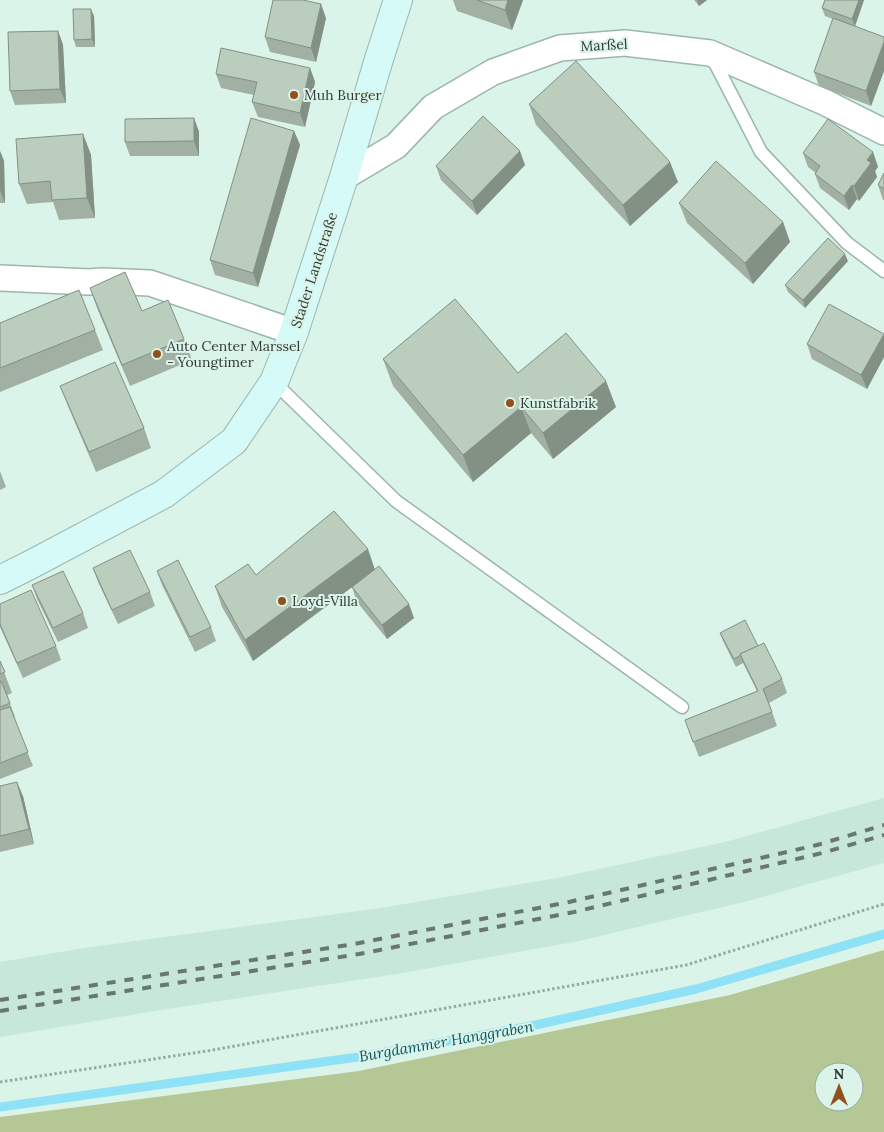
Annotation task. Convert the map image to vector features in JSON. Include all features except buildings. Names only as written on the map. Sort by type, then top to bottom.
[{"type":"street","name":"Stader Landstraße","points":[[0,580],[30,566],[164,494],[234,441],[274,382],[294,332],[398,0]]},
{"type":"street","name":"Marßel","points":[[344,177],[396,146],[433,107],[493,72],[560,48],[625,43],[710,53],[824,102],[884,132]]},
{"type":"street","points":[[0,278],[150,283],[294,332]]},
{"type":"lane","points":[[710,53],[761,152],[847,243],[884,272]]},
{"type":"lane","points":[[274,382],[396,501],[682,707]]},
{"type":"path","points":[[0,1082],[207,1051],[686,965],[884,904]]},
{"type":"shaded area","points":[[884,798],[884,863],[748,901],[579,941],[397,974],[0,1037],[0,962],[91,947],[381,908],[557,878],[725,842]]},
{"type":"green space","points":[[884,950],[884,1132],[0,1132],[0,1117],[359,1071],[730,995]]},
{"type":"waterway","name":"Burgdammer Hanggraben","points":[[0,1107],[358,1057],[531,1026],[696,989],[884,934]]},
{"type":"railway","points":[[0,1000],[354,944],[569,902],[817,845],[884,825]]},
{"type":"railway","points":[[0,1011],[359,954],[574,912],[822,853],[884,835]]},
{"type":"place","name":"Muh Burger","points":[[294,95]]},
{"type":"place","name":"Auto Center Marssel - Youngtimer","points":[[157,354]]},
{"type":"place","name":"Kunstfabrik","points":[[510,403]]},
{"type":"place","name":"Loyd-Villa","points":[[282,601]]}]
